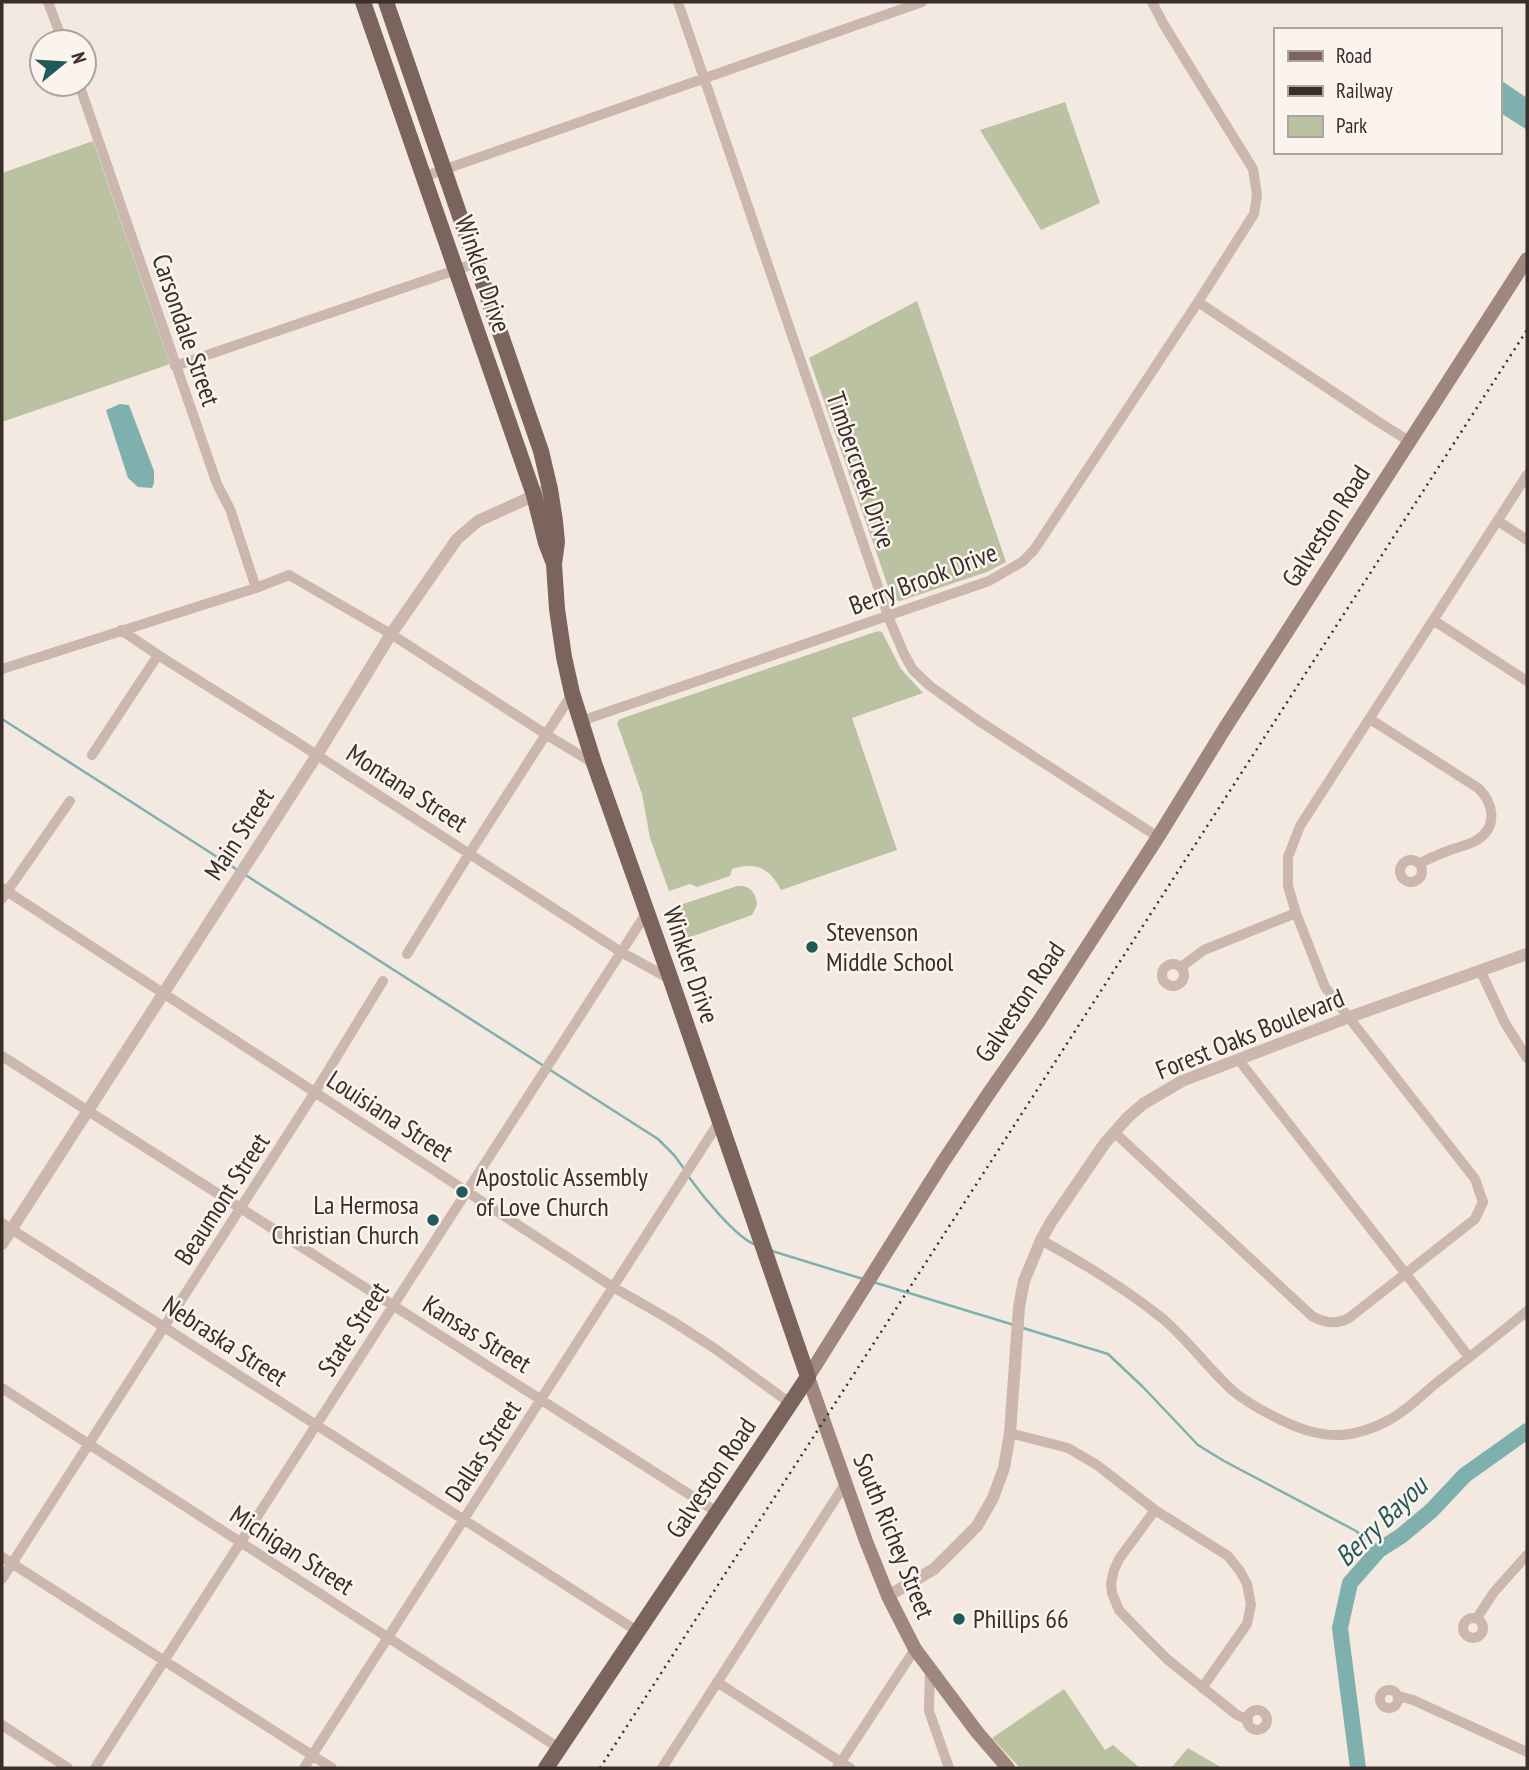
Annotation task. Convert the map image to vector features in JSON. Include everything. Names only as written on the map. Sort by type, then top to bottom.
[{"type":"main road","name":"Winkler Drive","points":[[363,2],[534,495],[554,564]]},
{"type":"main road","name":"Winkler Drive","points":[[386,2],[541,451],[551,489],[557,541],[554,564],[564,657],[572,693],[808,1377]]},
{"type":"main road","points":[[389,79],[410,71]]},
{"type":"main road","name":"Galveston Road","points":[[546,1768],[808,1377],[943,1162],[1039,1021],[1527,259]]},
{"type":"main road","name":"South Richey Street","points":[[808,1377],[888,1596],[915,1649],[977,1732],[1008,1768]]},
{"type":"street","points":[[48,2],[58,28]]},
{"type":"street","name":"Timbercreek Drive","points":[[678,2],[888,616],[913,670],[930,686],[979,721],[1158,836]]},
{"type":"street","points":[[423,177],[922,2]]},
{"type":"street","name":"Berry Brook Drive","points":[[581,721],[989,581],[1022,562],[1034,550],[1254,214],[1257,195],[1253,169],[1152,2]]},
{"type":"street","name":"Carsondale Street","points":[[84,98],[217,484],[230,509],[256,588]]},
{"type":"street","points":[[176,366],[476,263]]},
{"type":"street","points":[[1198,302],[1409,441]]},
{"type":"street","points":[[1114,1132],[1312,1316],[1323,1322],[1341,1322],[1349,1318],[1475,1219],[1483,1202],[1475,1179],[1325,987],[1296,913],[1287,872],[1289,857],[1300,827],[1527,475]]},
{"type":"street","name":"Main Street","points":[[2,1244],[7,1226],[88,1110],[317,755],[391,634],[457,540],[478,521],[551,489]]},
{"type":"street","points":[[1498,521],[1527,540]]},
{"type":"street","points":[[2,669],[289,575],[391,634],[594,763]]},
{"type":"street","points":[[1433,620],[1527,681]]},
{"type":"street","name":"Montana Street","points":[[121,630],[621,952],[671,980]]},
{"type":"street","points":[[92,755],[158,655]]},
{"type":"street","points":[[407,954],[572,693]]},
{"type":"street","points":[[1370,719],[1478,788],[1490,803],[1492,820],[1485,833],[1476,840],[1420,863]]},
{"type":"street","points":[[4,893],[70,801]]},
{"type":"street","name":"Louisiana Street","points":[[4,893],[163,993],[613,1287],[703,1341],[790,1403]]},
{"type":"street","name":"State Street","points":[[95,1768],[647,912]]},
{"type":"street","points":[[1181,967],[1204,950],[1296,913]]},
{"type":"street","name":"Forest Oaks Boulevard","points":[[888,1596],[934,1569],[977,1527],[993,1498],[1004,1468],[1010,1433],[1019,1307],[1024,1281],[1051,1222],[1114,1132],[1143,1104],[1182,1081],[1347,1018],[1527,954]]},
{"type":"street","points":[[1481,972],[1505,1023],[1527,1058]]},
{"type":"street","name":"Beaumont Street","points":[[2,1579],[315,1092],[383,981]]},
{"type":"street","name":"Kansas Street","points":[[2,1056],[717,1512]]},
{"type":"street","points":[[1238,1059],[1469,1357]]},
{"type":"street","name":"Dallas Street","points":[[304,1768],[719,1122]]},
{"type":"street","name":"Nebraska Street","points":[[7,1226],[637,1631]]},
{"type":"street","points":[[1041,1240],[1090,1266],[1137,1299],[1164,1321],[1248,1403],[1307,1432],[1343,1436],[1391,1419],[1527,1311]]},
{"type":"street","name":"Michigan Street","points":[[2,1388],[559,1748]]},
{"type":"street","points":[[1010,1433],[1068,1448],[1097,1465],[1155,1510],[1228,1556],[1241,1571],[1251,1605],[1247,1624],[1202,1688]]},
{"type":"street","points":[[662,1768],[845,1484]]},
{"type":"street","points":[[1155,1510],[1114,1570],[1112,1593],[1119,1610],[1202,1688],[1237,1715],[1248,1720]]},
{"type":"street","points":[[1477,1618],[1494,1592],[1527,1555]]},
{"type":"street","points":[[2,1557],[332,1768]]},
{"type":"street","points":[[717,1682],[843,1766],[915,1649]]},
{"type":"street","points":[[930,1671],[929,1711],[949,1768]]},
{"type":"street","points":[[1398,1696],[1413,1700],[1527,1752]]},
{"type":"street","points":[[2,1725],[68,1768]]},
{"type":"green space","points":[[1065,102],[1100,203],[1041,230],[980,130]]},
{"type":"green space","points":[[93,141],[170,364],[2,422],[2,173]]},
{"type":"green space","points":[[917,301],[1006,562],[987,572],[900,601],[891,595],[809,358]]},
{"type":"green space","points":[[878,631],[882,632],[901,669],[923,693],[852,718],[897,850],[781,890],[767,871],[748,866],[732,869],[730,876],[697,887],[690,884],[669,891],[650,838],[642,794],[617,723],[620,719]]},
{"type":"green space","points":[[737,886],[749,888],[754,893],[757,905],[752,915],[685,939],[674,907]]},
{"type":"green space","points":[[1064,1689],[1105,1750],[1113,1745],[1140,1768],[1020,1768],[992,1738]]},
{"type":"green space","points":[[1188,1748],[1222,1768],[1171,1768]]},
{"type":"water","points":[[1501,80],[1527,98],[1527,130],[1501,113]]},
{"type":"water","points":[[120,404],[129,405],[154,471],[152,488],[138,487],[128,478],[106,410]]},
{"type":"waterway","points":[[2,719],[239,871]]},
{"type":"waterway","points":[[244,874],[658,1139],[685,1170]]},
{"type":"waterway","points":[[688,1176],[729,1225],[756,1245]]},
{"type":"waterway","points":[[772,1251],[863,1279]]},
{"type":"waterway","points":[[873,1282],[1014,1325]]},
{"type":"waterway","points":[[1023,1328],[1108,1354],[1198,1445],[1356,1531],[1379,1550]]},
{"type":"waterway","name":"Berry Bayou","points":[[1358,1768],[1340,1628],[1350,1583],[1379,1550],[1431,1511],[1465,1475],[1527,1431]]},
{"type":"railway","points":[[600,1768],[1527,330]]},
{"type":"place","name":"Stevenson Middle School","points":[[812,947]]},
{"type":"place","name":"Apostolic Assembly of Love Church","points":[[462,1192]]},
{"type":"place","name":"La Hermosa Christian Church","points":[[433,1220]]},
{"type":"place","name":"Phillips 66","points":[[959,1619]]}]
